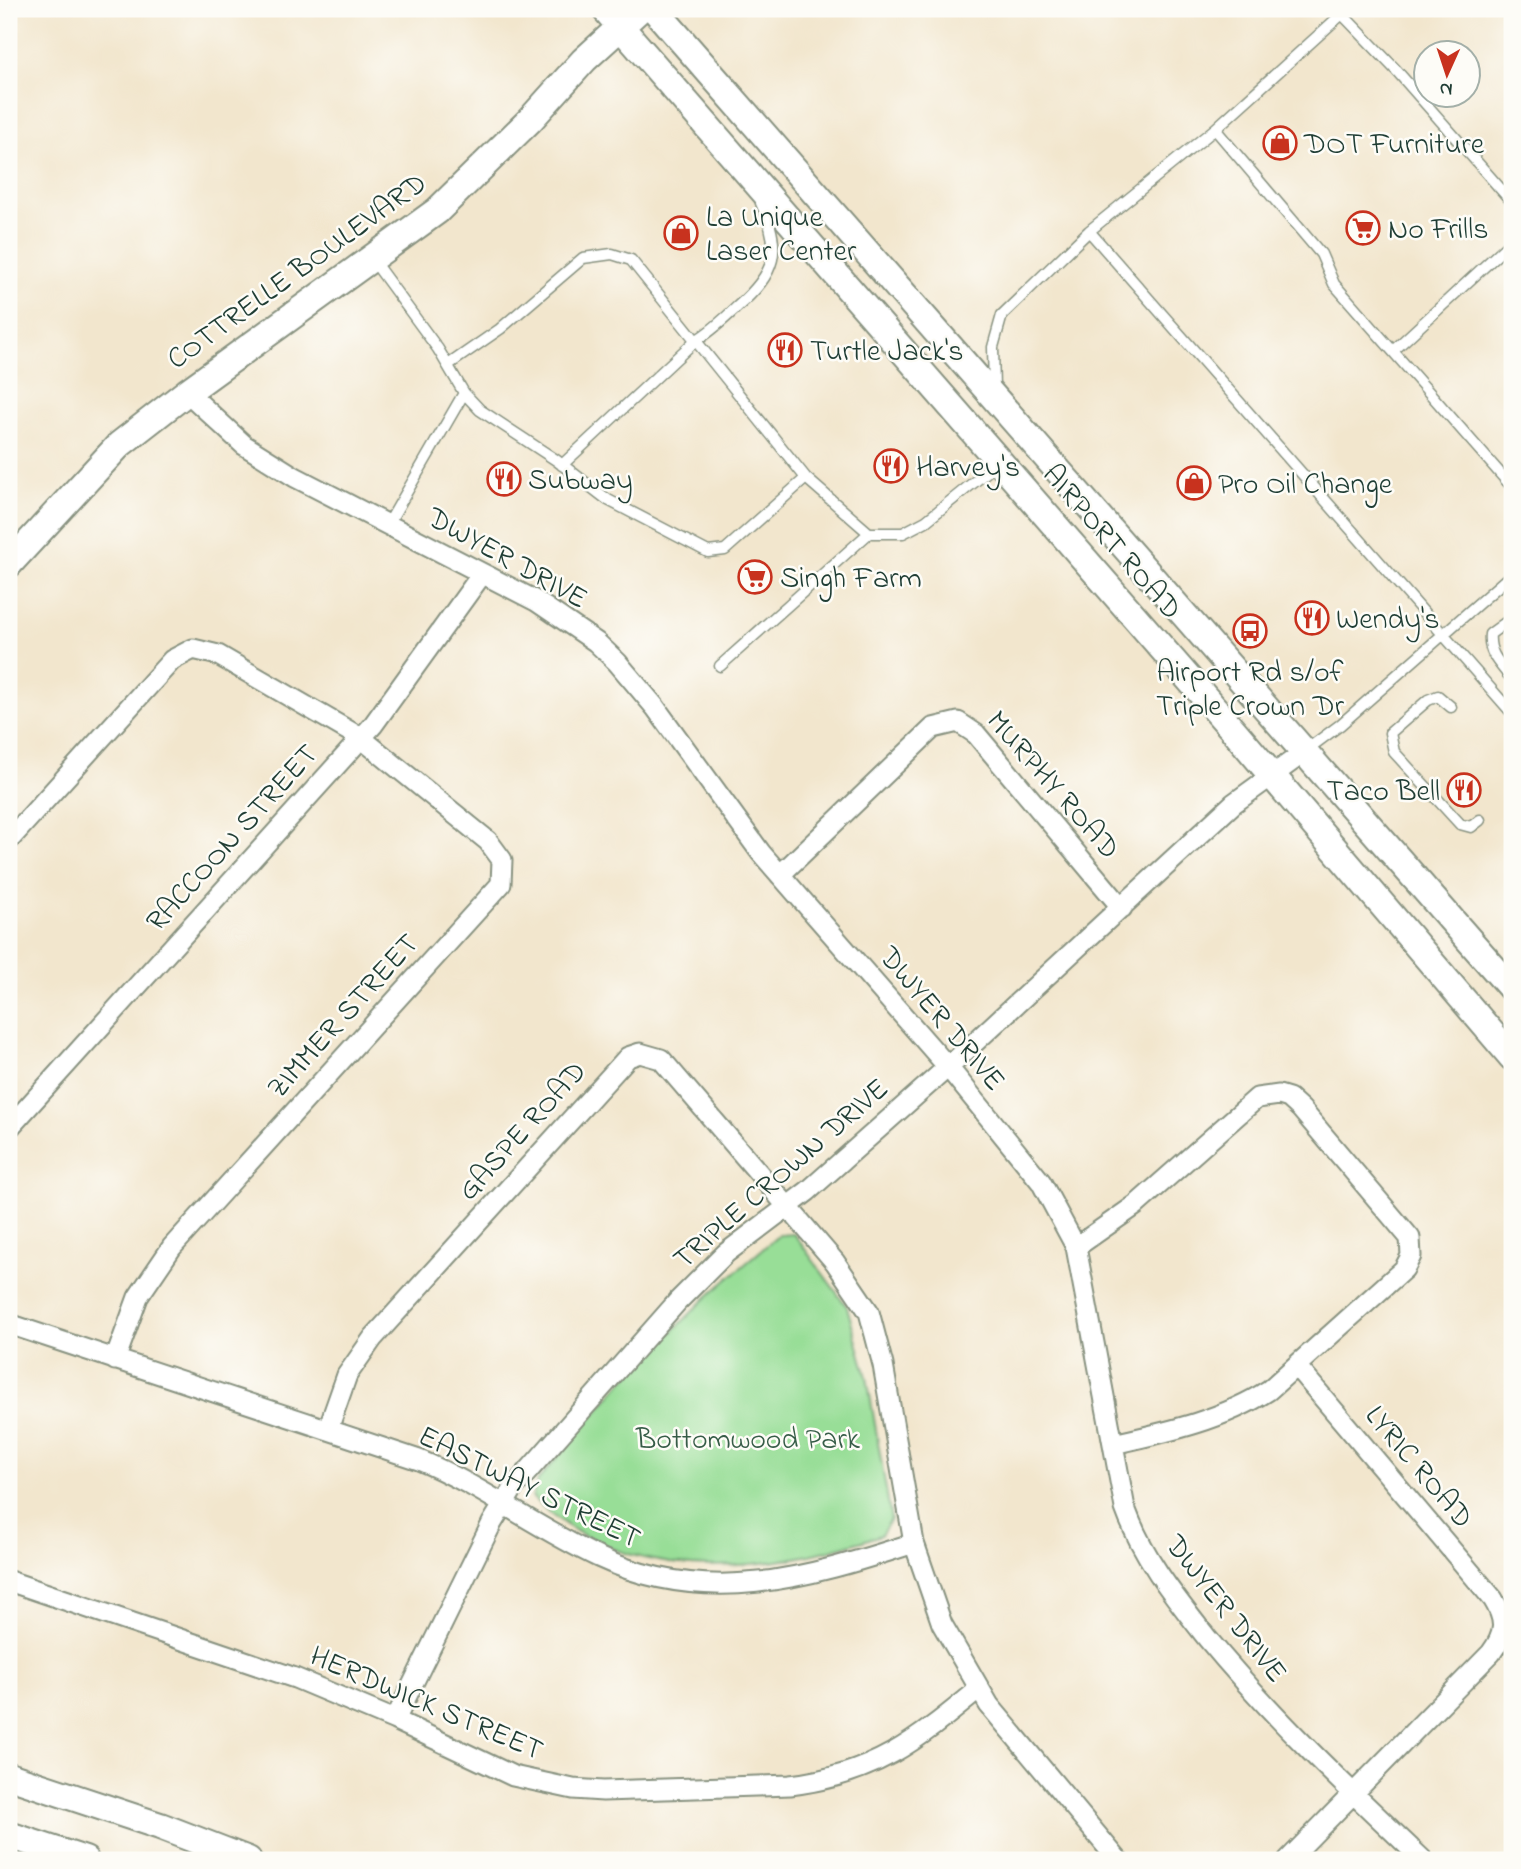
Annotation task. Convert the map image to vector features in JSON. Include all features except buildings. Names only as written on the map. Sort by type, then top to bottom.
[{"type":"main road","name":"AIRPORT ROAD","points":[[654,9],[1512,989]]},
{"type":"main road","name":"AIRPORT ROAD","points":[[622,15],[746,170],[1272,775],[1512,1057]]},
{"type":"main road","name":"COTTRELLE BOULEVARD","points":[[9,564],[119,445],[187,392],[437,211],[622,15]]},
{"type":"main road","points":[[9,1776],[160,1826],[248,1860]]},
{"type":"main road","points":[[9,1835],[85,1860]]},
{"type":"street","name":"DWYER DRIVE","points":[[187,392],[244,445],[387,526],[536,601],[566,621],[596,642],[617,662],[655,707],[780,875],[948,1067],[1041,1182],[1076,1247],[1125,1508],[1133,1531],[1160,1579],[1254,1695],[1423,1860]]},
{"type":"street","name":"RACCOON STREET","points":[[9,1128],[361,738],[457,613],[482,574]]},
{"type":"street","name":"ZIMMER STREET","points":[[9,840],[172,660],[193,649],[218,655],[361,738],[488,841],[502,860],[500,884],[172,1247],[138,1297],[115,1360]]},
{"type":"street","name":"MURPHY ROAD","points":[[780,875],[933,728],[958,723],[976,734],[1122,908]]},
{"type":"street","name":"TRIPLE CROWN DRIVE","points":[[396,1720],[504,1503],[554,1438],[696,1282],[726,1253],[789,1206],[948,1067],[1234,803],[1303,753]]},
{"type":"street","name":"GASPE ROAD","points":[[328,1429],[347,1375],[358,1356],[628,1057],[640,1053],[653,1055],[670,1066],[789,1206],[835,1262],[869,1312],[883,1365],[914,1543],[942,1624],[978,1690],[1118,1860]]},
{"type":"street","points":[[1076,1247],[1136,1205],[1257,1098],[1268,1094],[1289,1098],[1405,1229],[1411,1248],[1408,1263],[1398,1275],[1297,1367],[1251,1402],[1185,1427],[1113,1444]]},
{"type":"street","name":"EASTWAY STREET","points":[[9,1325],[328,1429],[444,1471],[595,1556],[646,1575],[678,1581],[758,1583],[789,1580],[914,1543]]},
{"type":"street","name":"LYRIC ROAD","points":[[1288,1860],[1490,1653],[1501,1639],[1504,1626],[1502,1613],[1493,1599],[1297,1367]]},
{"type":"street","name":"HERDWICK STREET","points":[[9,1581],[295,1678],[396,1720],[513,1776],[573,1789],[790,1785],[853,1773],[878,1762],[928,1731],[978,1690]]},
{"type":"lane","points":[[994,400],[993,347],[1002,314],[1089,232],[1215,129],[1339,11],[1396,70],[1512,202]]},
{"type":"lane","points":[[1215,129],[1321,254],[1334,284],[1512,487]]},
{"type":"lane","points":[[562,465],[695,341],[708,334],[756,290],[774,259],[770,222],[746,170]]},
{"type":"lane","points":[[1089,232],[1512,713]]},
{"type":"lane","points":[[1393,351],[1512,240]]},
{"type":"lane","points":[[448,365],[500,328],[583,258],[612,254],[631,261],[806,478],[869,533],[904,533],[926,521],[999,462]]},
{"type":"lane","points":[[372,259],[448,365],[464,393],[480,410],[562,465],[608,500],[708,552],[725,550],[806,478]]},
{"type":"lane","points":[[387,526],[464,393]]},
{"type":"lane","points":[[720,666],[869,533]]},
{"type":"lane","points":[[1303,753],[1340,725],[1512,574]]},
{"type":"lane","points":[[1512,618],[1490,634],[1489,644],[1491,654],[1512,679]]},
{"type":"lane","points":[[1451,708],[1438,696],[1428,700],[1390,733],[1390,740],[1394,752],[1460,824],[1471,827],[1480,820]]},
{"type":"green space","name":"Bottomwood Park","points":[[794,1234],[847,1307],[867,1377],[891,1519],[881,1535],[791,1559],[745,1565],[699,1566],[654,1560],[610,1548],[570,1527],[532,1497],[538,1480],[621,1383],[708,1296],[779,1235]]},
{"type":"place","name":"DOT Furniture","points":[[1280,143]]},
{"type":"place","name":"No Frills","points":[[1363,228]]},
{"type":"place","name":"La Unique Laser Center","points":[[681,233]]},
{"type":"place","name":"Turtle Jack's","points":[[785,350]]},
{"type":"place","name":"Harvey's","points":[[891,466]]},
{"type":"place","name":"Subway","points":[[504,479]]},
{"type":"place","name":"Pro Oil Change","points":[[1194,483]]},
{"type":"place","name":"Singh Farm","points":[[755,577]]},
{"type":"place","name":"Wendy's","points":[[1312,618]]},
{"type":"place","name":"Airport Rd s/of Triple Crown Dr","points":[[1250,631]]},
{"type":"place","name":"Taco Bell","points":[[1464,790]]}]
